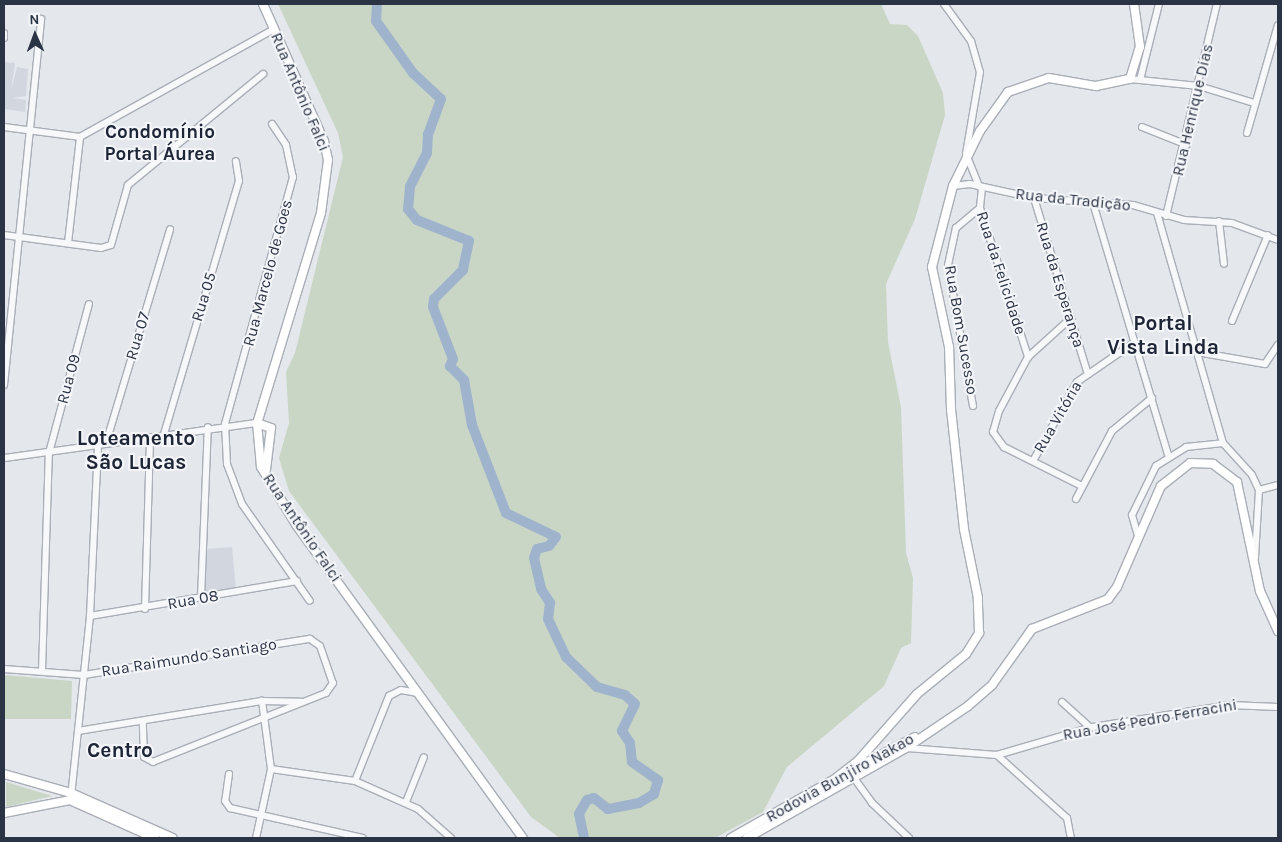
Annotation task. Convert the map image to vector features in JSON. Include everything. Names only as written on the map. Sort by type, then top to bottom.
[{"type":"main road","name":"Rua Antônio Falci","points":[[263,4],[324,141],[328,169],[321,213],[257,423],[261,467],[271,487],[523,838]]},
{"type":"main road","points":[[831,782],[878,738],[917,694],[971,649],[980,624],[964,529],[949,347],[933,273],[934,250],[953,186],[966,154],[995,106],[1008,92],[1029,82],[1049,78],[1115,86],[1130,79],[1140,47],[1134,4]]},
{"type":"main road","points":[[257,423],[271,428],[266,457],[271,487]]},
{"type":"main road","name":"Rodovia Bunjiro Nakao","points":[[747,838],[906,748],[924,733],[985,691],[1032,629],[1108,599],[1169,475],[1190,463],[1213,464],[1231,475],[1241,491],[1254,569],[1278,631]]},
{"type":"main road","name":"Rodovia Bunjiro Nakao","points":[[731,838],[865,763],[924,733]]},
{"type":"main road","points":[[813,801],[865,763],[878,738]]},
{"type":"main road","points":[[4,774],[71,797],[173,838]]},
{"type":"main road","points":[[4,813],[71,797],[155,838]]},
{"type":"street","points":[[944,4],[972,42],[980,72],[966,154],[981,187]]},
{"type":"street","points":[[1140,80],[1159,4]]},
{"type":"street","name":"Rua Henrique Dias","points":[[1166,216],[1187,145],[1217,4]]},
{"type":"street","points":[[4,384],[15,298],[16,237],[41,19]]},
{"type":"street","points":[[1248,133],[1254,103],[1278,25]]},
{"type":"street","points":[[4,127],[80,137],[274,28]]},
{"type":"street","points":[[4,33],[4,38]]},
{"type":"street","points":[[4,235],[101,248],[111,245],[128,185],[263,74]]},
{"type":"street","points":[[1130,79],[1199,86],[1254,103]]},
{"type":"street","name":"Rua Marcelo de Goes","points":[[225,424],[293,176],[286,145],[272,124]]},
{"type":"street","points":[[1142,127],[1187,145]]},
{"type":"street","points":[[68,243],[80,137]]},
{"type":"street","name":"Rua 05","points":[[164,434],[239,181],[236,161]]},
{"type":"street","name":"Rua da Tradição","points":[[953,186],[981,187],[1034,198],[1133,205],[1166,216],[1219,221],[1268,235],[1278,240]]},
{"type":"street","name":"Rua da Felicidade","points":[[981,187],[980,208],[1028,357]]},
{"type":"street","name":"Rua da Esperança","points":[[1034,198],[1087,371]]},
{"type":"street","points":[[1093,203],[1168,454]]},
{"type":"street","name":"Rua Bom Sucesso","points":[[974,406],[948,265],[956,228],[980,208]]},
{"type":"street","points":[[1157,213],[1223,443],[1252,475],[1259,490],[1254,569]]},
{"type":"street","points":[[1219,221],[1224,264]]},
{"type":"street","name":"Rua 07","points":[[106,443],[170,229]]},
{"type":"street","points":[[1232,322],[1268,235]]},
{"type":"street","name":"Rua 09","points":[[42,671],[49,453],[90,304]]},
{"type":"street","points":[[1071,318],[1028,357],[999,411],[993,432],[1004,448],[1082,486]]},
{"type":"street","name":"Rua Vitória","points":[[1033,461],[1087,371],[1135,342]]},
{"type":"street","points":[[1197,352],[1265,364],[1278,345]]},
{"type":"street","points":[[1076,499],[1112,431],[1152,398]]},
{"type":"street","points":[[4,458],[49,453],[225,424],[257,423]]},
{"type":"street","points":[[225,424],[233,484],[310,600]]},
{"type":"street","points":[[201,598],[208,427]]},
{"type":"street","points":[[145,609],[150,436]]},
{"type":"street","points":[[1138,536],[1132,525],[1135,504],[1168,454],[1196,444],[1223,443]]},
{"type":"street","points":[[71,797],[90,616],[98,444]]},
{"type":"street","points":[[1259,490],[1278,485]]},
{"type":"street","name":"Rua 08","points":[[90,616],[145,609],[297,581]]},
{"type":"street","name":"Rua Raimundo Santiago","points":[[4,669],[84,675],[310,639],[320,646],[332,679],[326,693],[301,702]]},
{"type":"street","points":[[355,781],[389,696],[401,690],[418,693]]},
{"type":"street","points":[[78,731],[262,701],[301,702]]},
{"type":"street","points":[[256,838],[272,769],[262,718],[262,701]]},
{"type":"street","points":[[142,721],[144,757],[148,762],[301,702]]},
{"type":"street","points":[[1062,702],[1090,727]]},
{"type":"street","name":"Rua José Pedro Ferracini","points":[[906,748],[997,755],[1090,727],[1230,704],[1278,707]]},
{"type":"street","points":[[997,755],[1067,818],[1071,838]]},
{"type":"street","points":[[406,802],[424,757]]},
{"type":"street","points":[[272,769],[355,781],[406,802],[433,819],[451,838]]},
{"type":"street","points":[[229,774],[226,806],[262,816],[363,838]]},
{"type":"street","points":[[854,778],[872,804],[908,838]]},
{"type":"shaded area","points":[[4,62],[15,63],[11,90],[17,67],[28,69],[26,96],[13,98],[26,100],[25,112],[4,109]]},
{"type":"shaded area","points":[[232,547],[236,590],[204,592],[206,549]]},
{"type":"green space","points":[[278,4],[881,4],[890,24],[907,25],[918,36],[943,93],[945,115],[915,219],[886,284],[888,342],[901,407],[906,553],[913,578],[911,643],[901,648],[884,686],[787,767],[763,812],[715,838],[560,838],[531,817],[289,491],[279,458],[289,423],[286,372],[295,353],[343,157],[338,133]]},
{"type":"green space","points":[[4,675],[72,681],[71,719],[4,719]]},
{"type":"green space","points":[[6,782],[52,796],[6,807]]},
{"type":"waterway","points":[[377,4],[376,21],[413,73],[441,99],[428,134],[427,153],[410,187],[408,209],[417,220],[469,241],[463,270],[434,299],[433,307],[453,359],[450,366],[464,380],[472,425],[506,513],[556,537],[549,546],[537,549],[534,558],[541,589],[550,603],[548,619],[566,657],[597,687],[625,695],[635,704],[622,731],[630,743],[632,762],[658,780],[654,794],[639,803],[608,809],[594,798],[587,800],[579,814],[584,838]]},
{"type":"district","name":"Condomínio Portal Áurea","points":[[160,144]]},
{"type":"district","name":"Portal Vista Linda","points":[[1163,335]]},
{"type":"district","name":"Loteamento São Lucas","points":[[136,450]]},
{"type":"district","name":"Centro","points":[[120,750]]}]
